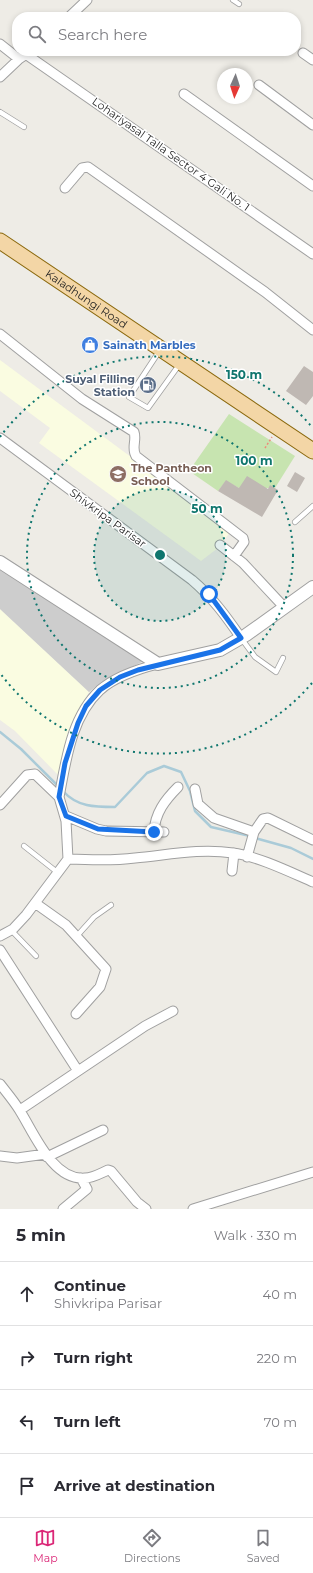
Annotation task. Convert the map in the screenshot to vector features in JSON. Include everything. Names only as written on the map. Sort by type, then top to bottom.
[{"type":"main road","name":"Kaladhungi Road","points":[[0,241],[161,347],[313,451]]},
{"type":"street","points":[[74,12],[87,0]]},
{"type":"street","name":"Lohariyasal Talla Sector 4 Gali No. 1","points":[[0,44],[12,49]]},
{"type":"street","points":[[304,53],[313,60]]},
{"type":"street","points":[[0,78],[25,56]]},
{"type":"street","name":"Lohariyasal Talla Sector 4 Gali No. 1","points":[[27,56],[313,254]]},
{"type":"street","points":[[259,85],[313,125]]},
{"type":"street","points":[[184,94],[313,186]]},
{"type":"street","points":[[65,188],[82,168],[88,168],[265,292],[313,330]]},
{"type":"street","points":[[0,334],[82,399],[134,432],[136,437],[134,452],[136,456],[243,538],[244,542],[234,556]]},
{"type":"street","name":"Shivkripa Parisar","points":[[0,438],[192,580],[217,604],[241,638]]},
{"type":"street","points":[[220,545],[234,556],[284,607]]},
{"type":"street","points":[[0,562],[158,664]]},
{"type":"street","points":[[59,797],[70,745],[78,723],[86,706],[100,690],[120,677],[158,664],[220,650],[241,638],[313,586]]},
{"type":"street","points":[[0,805],[27,775],[31,773],[35,774],[59,797],[66,816],[68,858],[26,915],[11,930],[0,936]]},
{"type":"street","points":[[154,832],[157,815],[161,806],[178,787]]},
{"type":"street","points":[[195,789],[198,804],[214,818],[253,836]]},
{"type":"street","points":[[66,816],[98,829],[164,832]]},
{"type":"street","points":[[247,857],[253,836],[263,819],[268,818],[313,840]]},
{"type":"street","points":[[68,858],[93,861],[134,859],[178,852],[234,853],[313,882]]},
{"type":"street","points":[[232,871],[234,853]]},
{"type":"street","points":[[35,902],[66,925],[107,970],[100,987],[76,1014]]},
{"type":"street","points":[[0,950],[78,1071]]},
{"type":"street","points":[[20,1110],[145,1026],[173,1011]]},
{"type":"street","points":[[0,1084],[20,1110],[47,1156],[65,1173],[86,1178],[108,1170],[111,1171],[137,1202],[146,1209]]},
{"type":"street","points":[[0,1156],[24,1158],[47,1156],[103,1130]]},
{"type":"street","points":[[193,1209],[313,1172]]},
{"type":"street","points":[[63,1209],[87,1189],[81,1178]]},
{"type":"lane","points":[[233,0],[239,4]]},
{"type":"lane","points":[[0,112],[24,127]]},
{"type":"lane","points":[[161,347],[130,396],[148,408],[182,362]]},
{"type":"lane","points":[[295,522],[313,506]]},
{"type":"lane","points":[[241,638],[255,657],[276,672],[283,658]]},
{"type":"lane","points":[[24,846],[57,872]]},
{"type":"lane","points":[[76,936],[94,917],[111,905]]},
{"type":"lane","points":[[11,930],[36,956]]},
{"type":"shaded area","name":"The Pantheon School","points":[[0,360],[231,531],[218,548],[201,561],[39,443],[50,428],[0,391]]},
{"type":"shaded area","points":[[0,564],[148,659],[101,682],[89,692],[0,609]]},
{"type":"shaded area","points":[[0,609],[89,692],[74,719],[66,746],[61,778],[15,731],[0,720]]},
{"type":"green space","points":[[229,414],[295,456],[275,488],[239,488],[226,481],[218,491],[189,471]]},
{"type":"building","points":[[304,366],[313,372],[313,396],[306,405],[286,391]]},
{"type":"building","points":[[295,472],[305,478],[297,492],[287,486]]},
{"type":"building","points":[[247,476],[268,489],[270,485],[278,490],[262,517],[218,491],[226,480],[239,488]]},
{"type":"waterway","points":[[0,732],[21,749],[58,786]]},
{"type":"waterway","points":[[63,791],[68,796],[80,803],[100,807],[115,807],[147,773],[164,766],[181,772],[190,791],[195,811],[211,827],[250,836]]},
{"type":"waterway","points":[[255,838],[291,848],[313,859]]},
{"type":"place","name":"Sainath Marbles","points":[[90,345]]},
{"type":"place","name":"Suyal Filling Station","points":[[148,385]]},
{"type":"place","name":"The Pantheon School","points":[[118,474]]},
{"type":"route","points":[[154,832],[106,831],[89,826],[66,816],[59,797],[65,763],[78,723],[86,706],[100,690],[120,677],[138,670],[220,650],[241,638],[209,594]]}]
